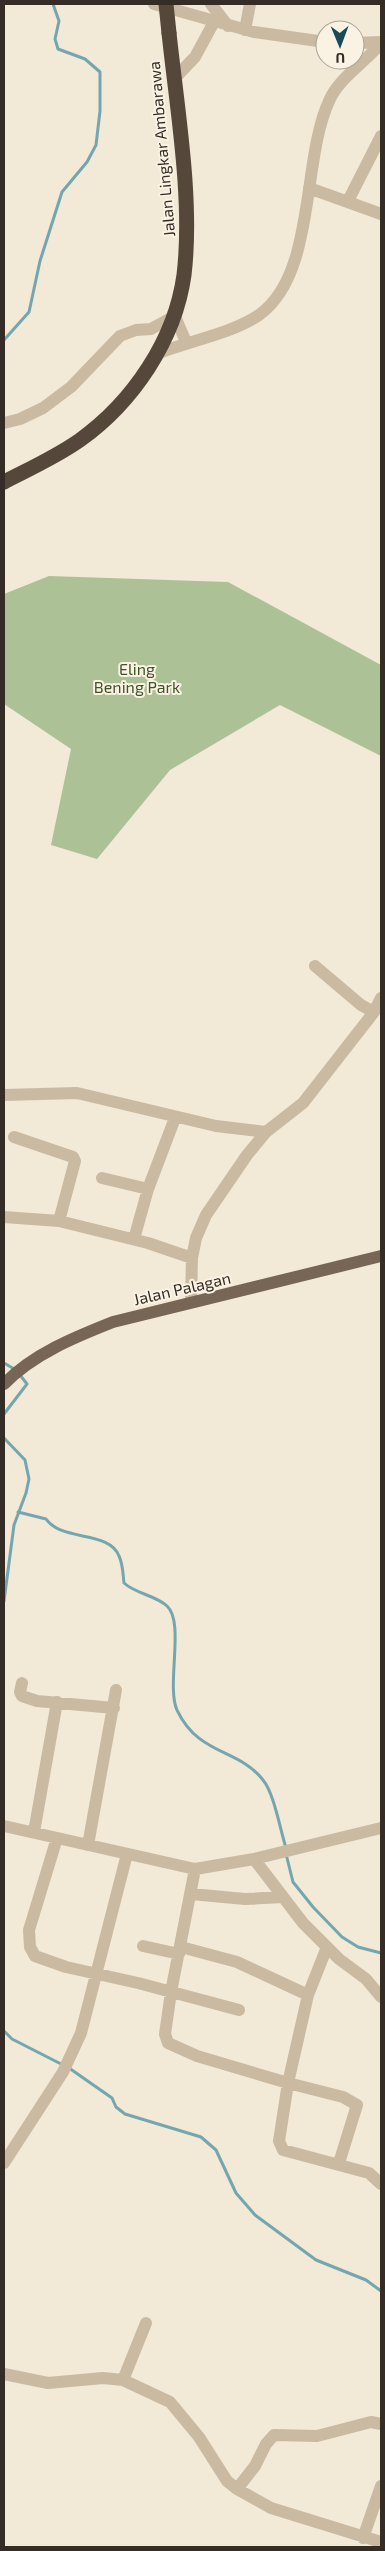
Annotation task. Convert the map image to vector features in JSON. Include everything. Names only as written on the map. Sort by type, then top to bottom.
[{"type":"highway","name":"Jalan Lingkar Ambarawa","points":[[4,482],[80,440],[108,417],[139,384],[157,353],[174,316],[184,276],[187,239],[186,197],[166,4]]},
{"type":"main road","name":"Jalan Palagan","points":[[6,1382],[33,1361],[71,1339],[113,1322],[381,1256]]},
{"type":"street","points":[[154,4],[245,30],[315,40]]},
{"type":"street","points":[[211,4],[228,26]]},
{"type":"street","points":[[245,30],[250,4]]},
{"type":"street","points":[[174,80],[196,56],[214,22]]},
{"type":"street","points":[[365,43],[381,42]]},
{"type":"street","points":[[151,329],[157,353],[243,323],[260,314],[273,300],[296,260],[320,135],[330,97],[346,78],[368,59],[381,42]]},
{"type":"street","points":[[368,59],[381,64]]},
{"type":"street","points":[[348,201],[381,136]]},
{"type":"street","points":[[309,188],[381,214]]},
{"type":"street","points":[[4,423],[20,419],[43,408],[64,392],[120,336],[136,330],[151,329],[174,316],[186,342]]},
{"type":"street","points":[[315,966],[361,1005],[374,1012]]},
{"type":"street","points":[[191,1302],[192,1258],[196,1238],[206,1215],[247,1155],[266,1132],[303,1103],[374,1012],[381,998]]},
{"type":"street","points":[[4,1095],[77,1093],[175,1118],[216,1126],[266,1132]]},
{"type":"street","points":[[134,1240],[148,1189],[175,1118]]},
{"type":"street","points":[[14,1137],[73,1157],[74,1161],[59,1221]]},
{"type":"street","points":[[102,1178],[148,1189]]},
{"type":"street","points":[[4,1217],[59,1221],[134,1240],[192,1258]]},
{"type":"street","points":[[22,1683],[20,1692],[22,1696],[37,1701],[114,1708]]},
{"type":"street","points":[[88,1845],[116,1690]]},
{"type":"street","points":[[34,1832],[57,1702]]},
{"type":"street","points":[[4,1826],[195,1868],[254,1859],[381,1828]]},
{"type":"street","points":[[57,1838],[29,1930],[30,1947],[35,1956],[46,1962],[239,2010]]},
{"type":"street","points":[[4,2163],[66,2066],[82,2034],[127,1854]]},
{"type":"street","points":[[254,1859],[303,1924],[339,1959],[366,1979],[381,1996]]},
{"type":"street","points":[[195,1868],[192,1894],[171,1992],[166,2034],[168,2043],[197,2056],[343,2097],[357,2105],[338,2163]]},
{"type":"street","points":[[192,1894],[245,1899],[283,1897]]},
{"type":"street","points":[[144,1946],[237,1962],[308,1995]]},
{"type":"street","points":[[327,1947],[308,1995],[288,2083],[279,2141],[283,2150],[338,2163],[368,2173],[381,2184]]},
{"type":"street","points":[[123,2380],[146,2323]]},
{"type":"street","points":[[4,2374],[48,2383],[103,2378],[123,2380],[170,2402],[199,2437],[227,2481],[237,2489],[271,2508],[379,2544]]},
{"type":"street","points":[[237,2489],[255,2466],[266,2444],[274,2435],[317,2436],[371,2422],[381,2424]]},
{"type":"street","points":[[363,2538],[381,2486]]},
{"type":"green space","name":"Eling Bening Park","points":[[49,576],[228,582],[381,665],[381,756],[280,705],[170,770],[97,859],[51,845],[71,749],[4,704],[4,594]]},
{"type":"waterway","points":[[4,340],[29,312],[40,261],[62,192],[87,162],[96,145],[100,111],[100,72],[85,59],[58,49],[55,39],[59,21],[53,4]]},
{"type":"waterway","points":[[4,1363],[16,1370]]},
{"type":"waterway","points":[[4,1414],[27,1384],[20,1375]]},
{"type":"waterway","points":[[4,1438],[25,1460],[29,1479],[14,1525],[4,1601]]},
{"type":"waterway","points":[[18,1512],[46,1519],[53,1526],[63,1531],[106,1542],[114,1548],[119,1556],[124,1583],[167,1606],[172,1614],[175,1626],[173,1686],[177,1710],[186,1725],[196,1736],[207,1744],[242,1762],[263,1780],[274,1802],[286,1848]]},
{"type":"waterway","points":[[286,1854],[293,1882],[313,1907],[342,1937],[358,1947],[381,1953]]},
{"type":"waterway","points":[[4,2031],[12,2039],[63,2065]]},
{"type":"waterway","points":[[69,2068],[112,2098],[116,2107],[125,2114],[201,2137],[216,2150],[236,2193],[255,2215],[316,2260],[366,2280],[381,2291]]}]
